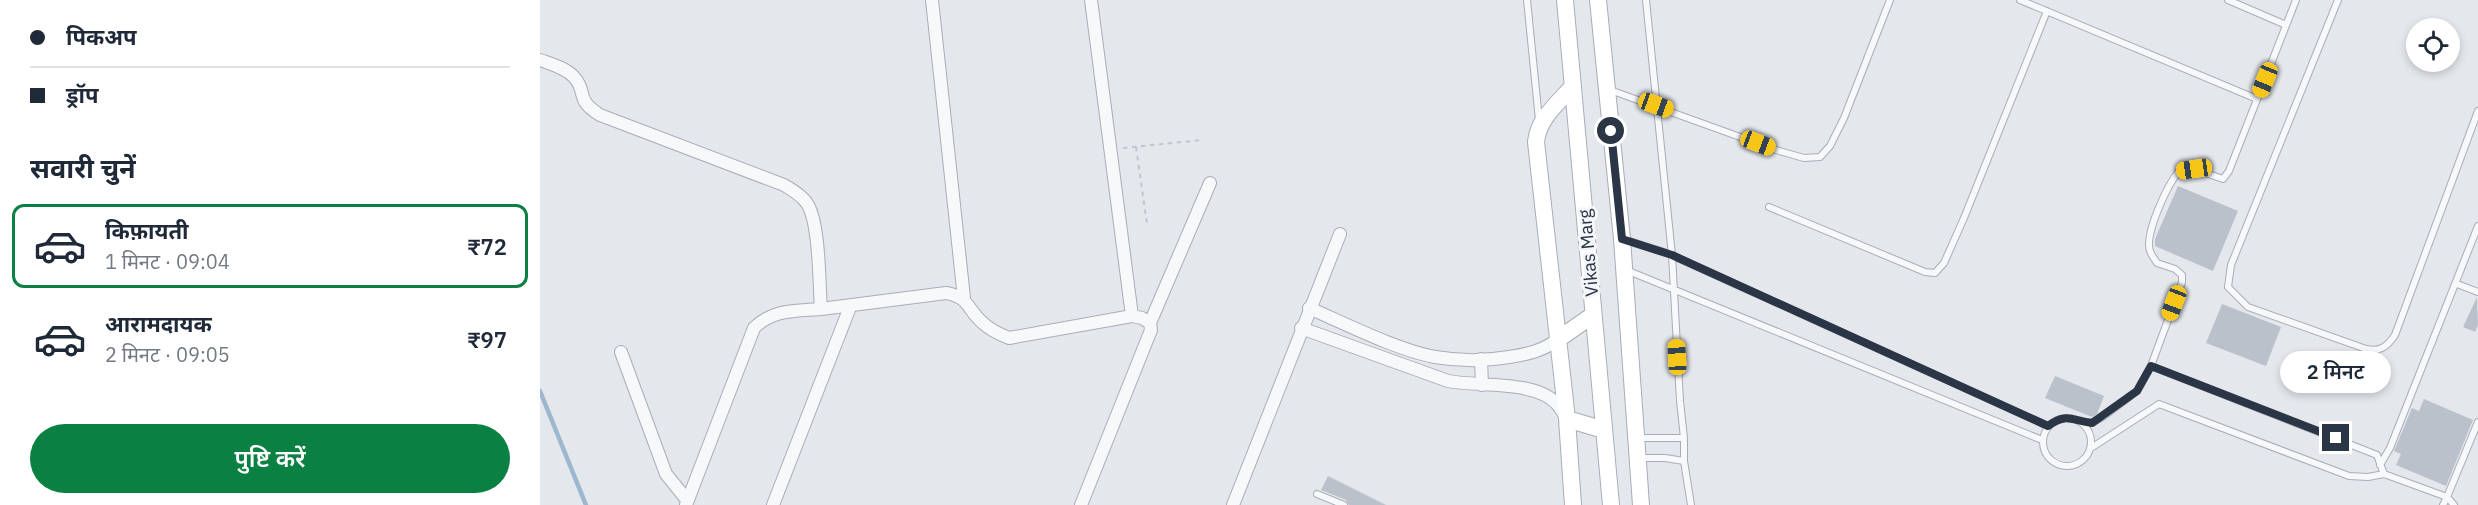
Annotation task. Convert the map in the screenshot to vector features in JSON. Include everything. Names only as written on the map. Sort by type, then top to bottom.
[{"type":"main road","name":"Vikas Marg","points":[[1565,0],[1611,505]]},
{"type":"main road","points":[[1598,0],[1622,239],[1641,505]]},
{"type":"main road","points":[[1573,86],[1547,114],[1540,126],[1536,142],[1567,418],[1573,505]]},
{"type":"main road","points":[[1557,340],[1593,315]]},
{"type":"main road","points":[[1567,418],[1604,430]]},
{"type":"street","points":[[932,0],[964,298],[981,322],[1009,338],[1132,316],[1150,323]]},
{"type":"street","points":[[1090,0],[1112,150],[1132,316]]},
{"type":"street","points":[[540,60],[574,76],[583,102],[600,115],[784,185],[798,193],[807,202],[815,224],[821,309]]},
{"type":"street","points":[[1081,505],[1145,346],[1151,330],[1150,323],[1210,183]]},
{"type":"street","points":[[1233,505],[1340,234]]},
{"type":"street","points":[[687,503],[754,328],[764,318],[778,312],[850,307],[946,293],[964,298]]},
{"type":"street","points":[[773,505],[850,307]]},
{"type":"street","points":[[1309,308],[1432,357],[1496,359],[1534,353],[1557,340]]},
{"type":"street","points":[[1301,328],[1448,381],[1466,385],[1518,387],[1542,394],[1555,402],[1567,418]]},
{"type":"street","points":[[621,352],[666,474],[687,503]]},
{"type":"street","points":[[1481,359],[1482,385]]},
{"type":"lane","points":[[1527,0],[1534,92],[1540,126]]},
{"type":"lane","points":[[1646,0],[1672,255],[1684,461],[1691,505]]},
{"type":"lane","points":[[1607,88],[1776,150],[1804,158],[1820,157],[1830,146],[1844,118],[1890,0]]},
{"type":"lane","points":[[2020,0],[2257,99]]},
{"type":"lane","points":[[2228,0],[2286,25]]},
{"type":"lane","points":[[2296,0],[2229,171],[2223,179],[2194,169],[2179,171],[2172,179],[2150,234],[2149,250],[2157,263],[2175,269],[2182,275],[2182,282],[2151,366],[2137,391],[2092,423],[2070,417],[2058,419],[2048,426],[2042,440],[2046,454],[2056,464],[2071,466],[2084,460],[2091,448],[2159,404],[2349,476],[2368,477],[2384,474],[2447,497],[2454,505]]},
{"type":"lane","points":[[2338,0],[2231,265],[2228,287],[2247,307],[2366,349],[2377,351],[2388,345],[2395,335],[2478,111]]},
{"type":"lane","points":[[1769,207],[1925,272],[1935,273],[1944,263],[1964,218],[2047,11]]},
{"type":"lane","points":[[2380,465],[2390,448],[2457,284],[2478,226]]},
{"type":"lane","points":[[1622,239],[1672,255],[2048,426]]},
{"type":"lane","points":[[1624,269],[2042,440]]},
{"type":"lane","points":[[2457,284],[2478,292]]},
{"type":"lane","points":[[2151,366],[2377,454],[2384,474]]},
{"type":"lane","points":[[2082,422],[2091,434],[2091,448]]},
{"type":"lane","points":[[2443,505],[2476,432],[2478,422]]},
{"type":"lane","points":[[1636,438],[1684,438]]},
{"type":"lane","points":[[1637,458],[1684,461]]},
{"type":"lane","points":[[1317,494],[1344,505]]},
{"type":"path","points":[[1112,150],[1202,140]]},
{"type":"path","points":[[1136,147],[1147,224]]},
{"type":"building","points":[[2178,186],[2238,211],[2213,271],[2155,246],[2155,239]]},
{"type":"building","points":[[2477,297],[2478,325],[2475,332],[2463,327]]},
{"type":"building","points":[[2222,304],[2281,327],[2266,366],[2206,343]]},
{"type":"building","points":[[2055,376],[2104,396],[2097,414],[2092,417],[2045,398]]},
{"type":"building","points":[[2424,399],[2473,420],[2446,486],[2396,465],[2401,454],[2394,451],[2412,408],[2419,411]]},
{"type":"building","points":[[1328,476],[1386,505],[1349,505],[1346,500],[1321,490]]},
{"type":"waterway","points":[[540,391],[586,505]]},
{"type":"route","points":[[1611,131],[1622,239],[1672,255],[2048,426],[2058,419],[2070,417],[2092,423],[2137,391],[2151,366],[2336,438]]}]
